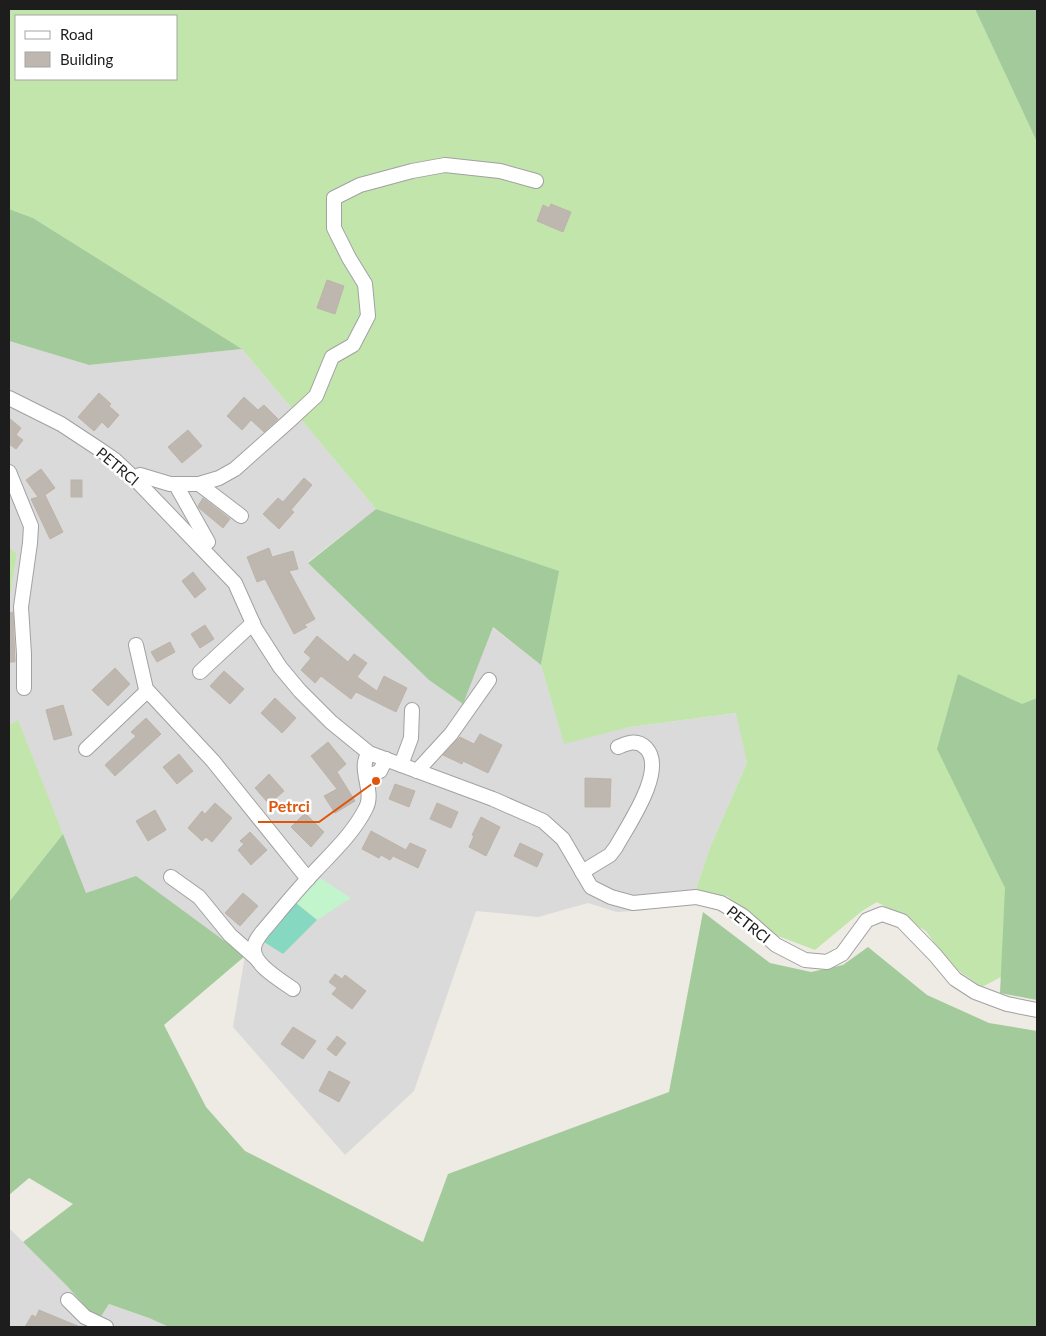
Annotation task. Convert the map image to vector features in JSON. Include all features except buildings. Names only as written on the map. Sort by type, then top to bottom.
[{"type":"street","points":[[134,478],[140,475],[176,484],[199,484],[219,478],[235,469],[316,396],[332,357],[353,345],[368,316],[365,284],[334,228],[334,198],[360,185],[412,171],[445,165],[500,171],[536,181]]},
{"type":"street","name":"PETRCI","points":[[9,398],[61,424],[115,460],[134,478],[235,584],[253,623],[280,667],[300,691],[331,722],[369,753],[493,799],[543,821],[562,838],[591,887],[611,897],[633,903],[696,897],[721,903],[743,916],[776,945],[804,960],[827,962],[842,954],[867,920],[882,914],[902,921],[955,979],[975,992],[999,1001],[1037,1010]]},
{"type":"street","points":[[9,472],[31,526],[21,607],[24,688]]},
{"type":"street","points":[[176,484],[208,542]]},
{"type":"street","points":[[199,484],[241,516]]},
{"type":"street","points":[[200,672],[253,623]]},
{"type":"street","points":[[136,645],[147,690],[213,761],[308,879]]},
{"type":"street","points":[[417,771],[451,734],[489,680]]},
{"type":"street","points":[[86,749],[147,690]]},
{"type":"street","points":[[400,765],[411,738],[412,710]]},
{"type":"street","points":[[582,872],[610,855],[648,788],[653,771],[648,750],[640,743],[630,742],[618,747]]},
{"type":"street","points":[[256,958],[254,951],[255,943],[263,931],[346,837],[368,806],[367,777],[364,762],[369,753]]},
{"type":"street","points":[[367,777],[380,771],[386,759]]},
{"type":"street","points":[[171,877],[199,897],[230,935],[256,958],[267,971],[293,989]]},
{"type":"street","points":[[68,1300],[86,1317],[106,1327]]},
{"type":"shaded area","points":[[9,341],[89,365],[242,349],[376,509],[308,562],[429,680],[462,703],[492,627],[541,665],[564,743],[630,727],[737,713],[747,763],[711,845],[695,892],[646,910],[617,912],[588,903],[538,917],[476,911],[414,1091],[345,1155],[233,1027],[245,956],[86,893],[18,721],[9,725],[9,603],[17,554],[9,547]]},
{"type":"shaded area","points":[[9,1228],[94,1316],[100,1318],[109,1304],[169,1327],[9,1327]]},
{"type":"green space","points":[[9,9],[975,9],[1037,142],[1037,698],[1022,705],[958,674],[1001,879],[1037,958],[982,987],[949,964],[926,931],[877,902],[862,911],[815,950],[770,933],[727,896],[695,892],[711,845],[747,763],[736,713],[630,727],[564,744],[541,665],[558,571],[376,509],[242,349],[33,218],[9,209]]},
{"type":"green space","points":[[975,9],[1037,9],[1037,142]]},
{"type":"green space","points":[[9,209],[33,218],[242,349],[89,365],[9,341]]},
{"type":"green space","points":[[376,509],[559,571],[541,665],[493,627],[463,704],[429,680],[308,563]]},
{"type":"green space","points":[[9,547],[17,554],[9,603]]},
{"type":"green space","points":[[958,674],[1022,704],[1037,698],[1037,1000],[1000,993],[1005,888],[937,749]]},
{"type":"green space","points":[[18,720],[63,834],[9,902],[9,725]]},
{"type":"green space","points":[[63,834],[86,893],[136,876],[245,956],[164,1025],[206,1107],[245,1151],[423,1242],[448,1174],[669,1092],[703,912],[770,963],[811,972],[843,965],[868,947],[927,995],[989,1023],[1037,1031],[1037,1327],[169,1327],[109,1304],[100,1318],[94,1316],[23,1242],[73,1204],[29,1178],[9,1195],[9,902]]},
{"type":"green space","points":[[320,878],[351,898],[317,920],[296,903]]},
{"type":"green space","points":[[296,903],[317,920],[283,954],[264,942]]},
{"type":"place","name":"Petrci","points":[[376,781]]}]
